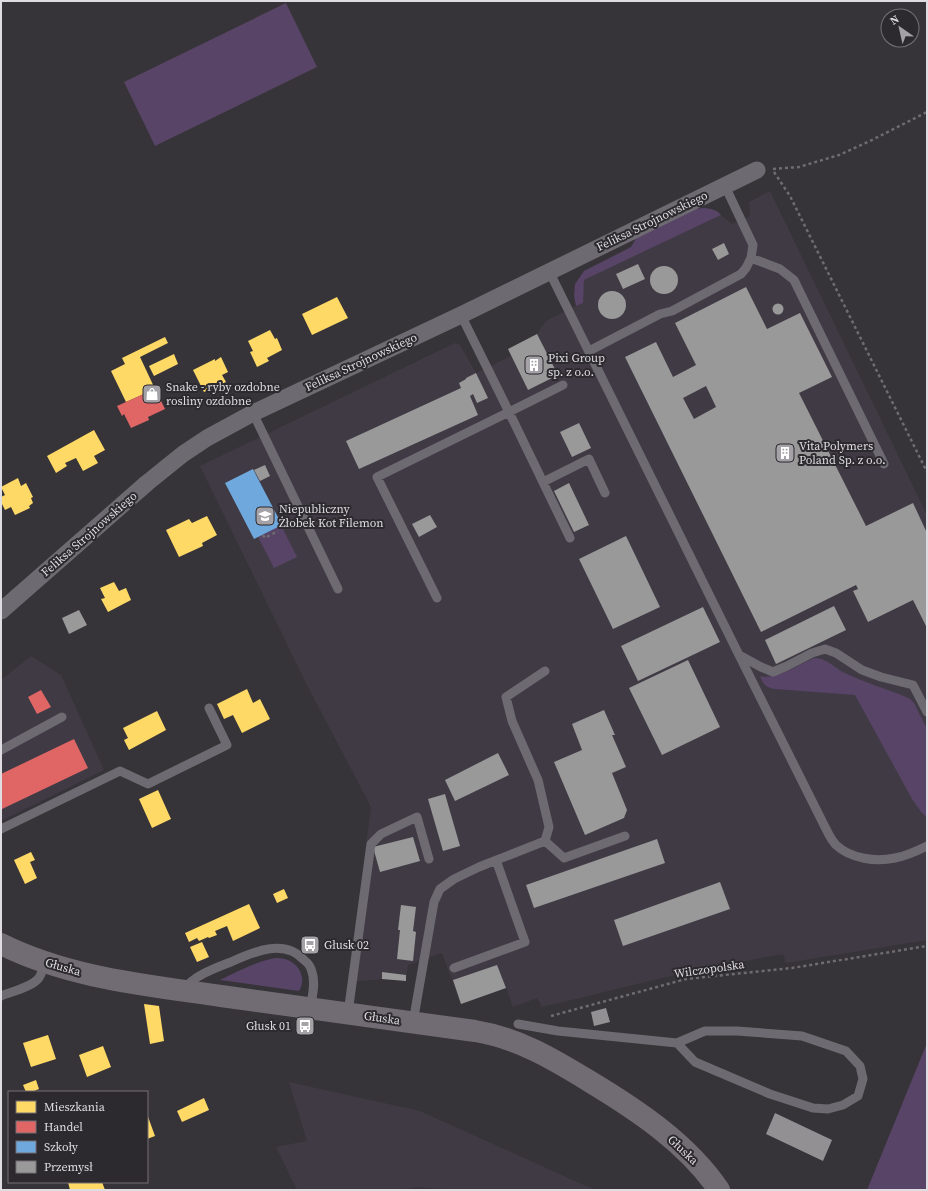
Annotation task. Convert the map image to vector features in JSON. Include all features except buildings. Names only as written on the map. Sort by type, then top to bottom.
[{"type":"street","name":"Feliksa Strojnowskiego","points":[[1,611],[147,483],[207,438],[253,413],[460,315],[757,170]]},
{"type":"street","name":"Głuska","points":[[1,944],[21,954],[99,977],[184,991],[494,1034],[528,1047],[552,1059],[601,1088],[656,1126],[690,1155],[719,1190]]},
{"type":"lane","points":[[589,351],[660,314],[672,311],[741,274],[746,268],[752,258],[754,245],[724,186]]},
{"type":"lane","points":[[752,258],[780,269],[794,280],[884,464]]},
{"type":"lane","points":[[549,271],[831,839],[837,846],[853,855],[867,859],[881,860],[894,858],[909,854],[927,846]]},
{"type":"lane","points":[[460,315],[570,538]]},
{"type":"lane","points":[[437,598],[377,477],[563,385]]},
{"type":"lane","points":[[253,413],[338,589]]},
{"type":"lane","points":[[543,482],[589,459],[605,493]]},
{"type":"lane","points":[[739,655],[774,672],[812,653],[825,649],[836,653],[862,670],[881,677],[913,685],[927,712]]},
{"type":"lane","points":[[545,671],[506,697],[512,721],[538,780],[549,827],[545,841]]},
{"type":"lane","points":[[1,829],[120,770],[148,784],[227,745],[210,708]]},
{"type":"lane","points":[[1,750],[62,718]]},
{"type":"lane","points":[[348,1013],[371,844],[381,834],[417,817],[429,859]]},
{"type":"lane","points":[[545,841],[564,858],[625,836]]},
{"type":"lane","points":[[414,1022],[434,902],[440,888],[454,879],[479,867],[545,841]]},
{"type":"lane","points":[[454,968],[525,942],[496,860]]},
{"type":"lane","points":[[184,991],[193,980],[199,976],[246,955],[263,949],[288,949],[296,952],[303,958],[312,972],[313,978],[310,1009]]},
{"type":"lane","points":[[1,996],[38,980],[45,962]]},
{"type":"lane","points":[[518,1024],[558,1032],[677,1043],[705,1031],[737,1031],[802,1036],[846,1051],[860,1066],[863,1079],[858,1096],[843,1105],[828,1109],[813,1108],[770,1094],[695,1062],[677,1043]]},
{"type":"path","points":[[927,112],[839,155],[799,167],[771,169],[790,196],[927,472]]},
{"type":"path","points":[[263,535],[264,538],[278,531]]},
{"type":"path","name":"Wilczopolska","points":[[549,1016],[686,979],[792,968],[927,946]]},
{"type":"shaded area","points":[[286,3],[317,67],[155,146],[124,82]]},
{"type":"shaded area","name":"Vita Polymers Poland Sp. z o.o.","points":[[770,191],[927,515],[927,940],[786,963],[783,954],[687,972],[542,1007],[537,998],[513,1007],[506,988],[461,1004],[442,953],[408,965],[406,981],[382,979],[348,982],[371,807],[306,683],[200,466],[455,343],[460,345],[476,373],[511,356],[508,349],[537,334],[546,321],[582,303],[584,280],[721,215],[732,224],[750,216],[749,202]]},
{"type":"shaded area","points":[[704,208],[715,210],[721,215],[584,280],[583,303],[576,306],[574,296],[575,284],[584,271],[631,247],[638,235],[695,209]]},
{"type":"shaded area","points":[[281,525],[297,557],[274,568],[258,537]]},
{"type":"shaded area","points":[[31,656],[61,675],[104,770],[1,821],[1,680]]},
{"type":"shaded area","points":[[814,658],[819,658],[847,674],[906,697],[914,703],[927,729],[927,817],[922,813],[912,799],[855,695],[775,689],[765,685],[760,676],[767,677],[780,674]]},
{"type":"shaded area","points":[[275,958],[283,958],[298,967],[302,976],[299,991],[220,980],[254,964]]},
{"type":"shaded area","points":[[927,1043],[927,1190],[867,1190]]},
{"type":"shaded area","points":[[289,1082],[420,1111],[595,1190],[456,1190],[416,1187],[401,1190],[297,1190],[276,1147],[307,1141]]},
{"type":"place","name":"Pixi Group sp. z o.o.","points":[[534,365]]},
{"type":"place","name":"Snake - ryby ozdobne rosliny ozdobne","points":[[152,394]]},
{"type":"place","name":"Vita Polymers Poland Sp. z o.o.","points":[[785,453]]},
{"type":"place","name":"Niepubliczny Żłobek Kot Filemon","points":[[265,516]]},
{"type":"place","name":"Głusk 02","points":[[310,945]]},
{"type":"place","name":"Głusk 01","points":[[305,1026]]}]
